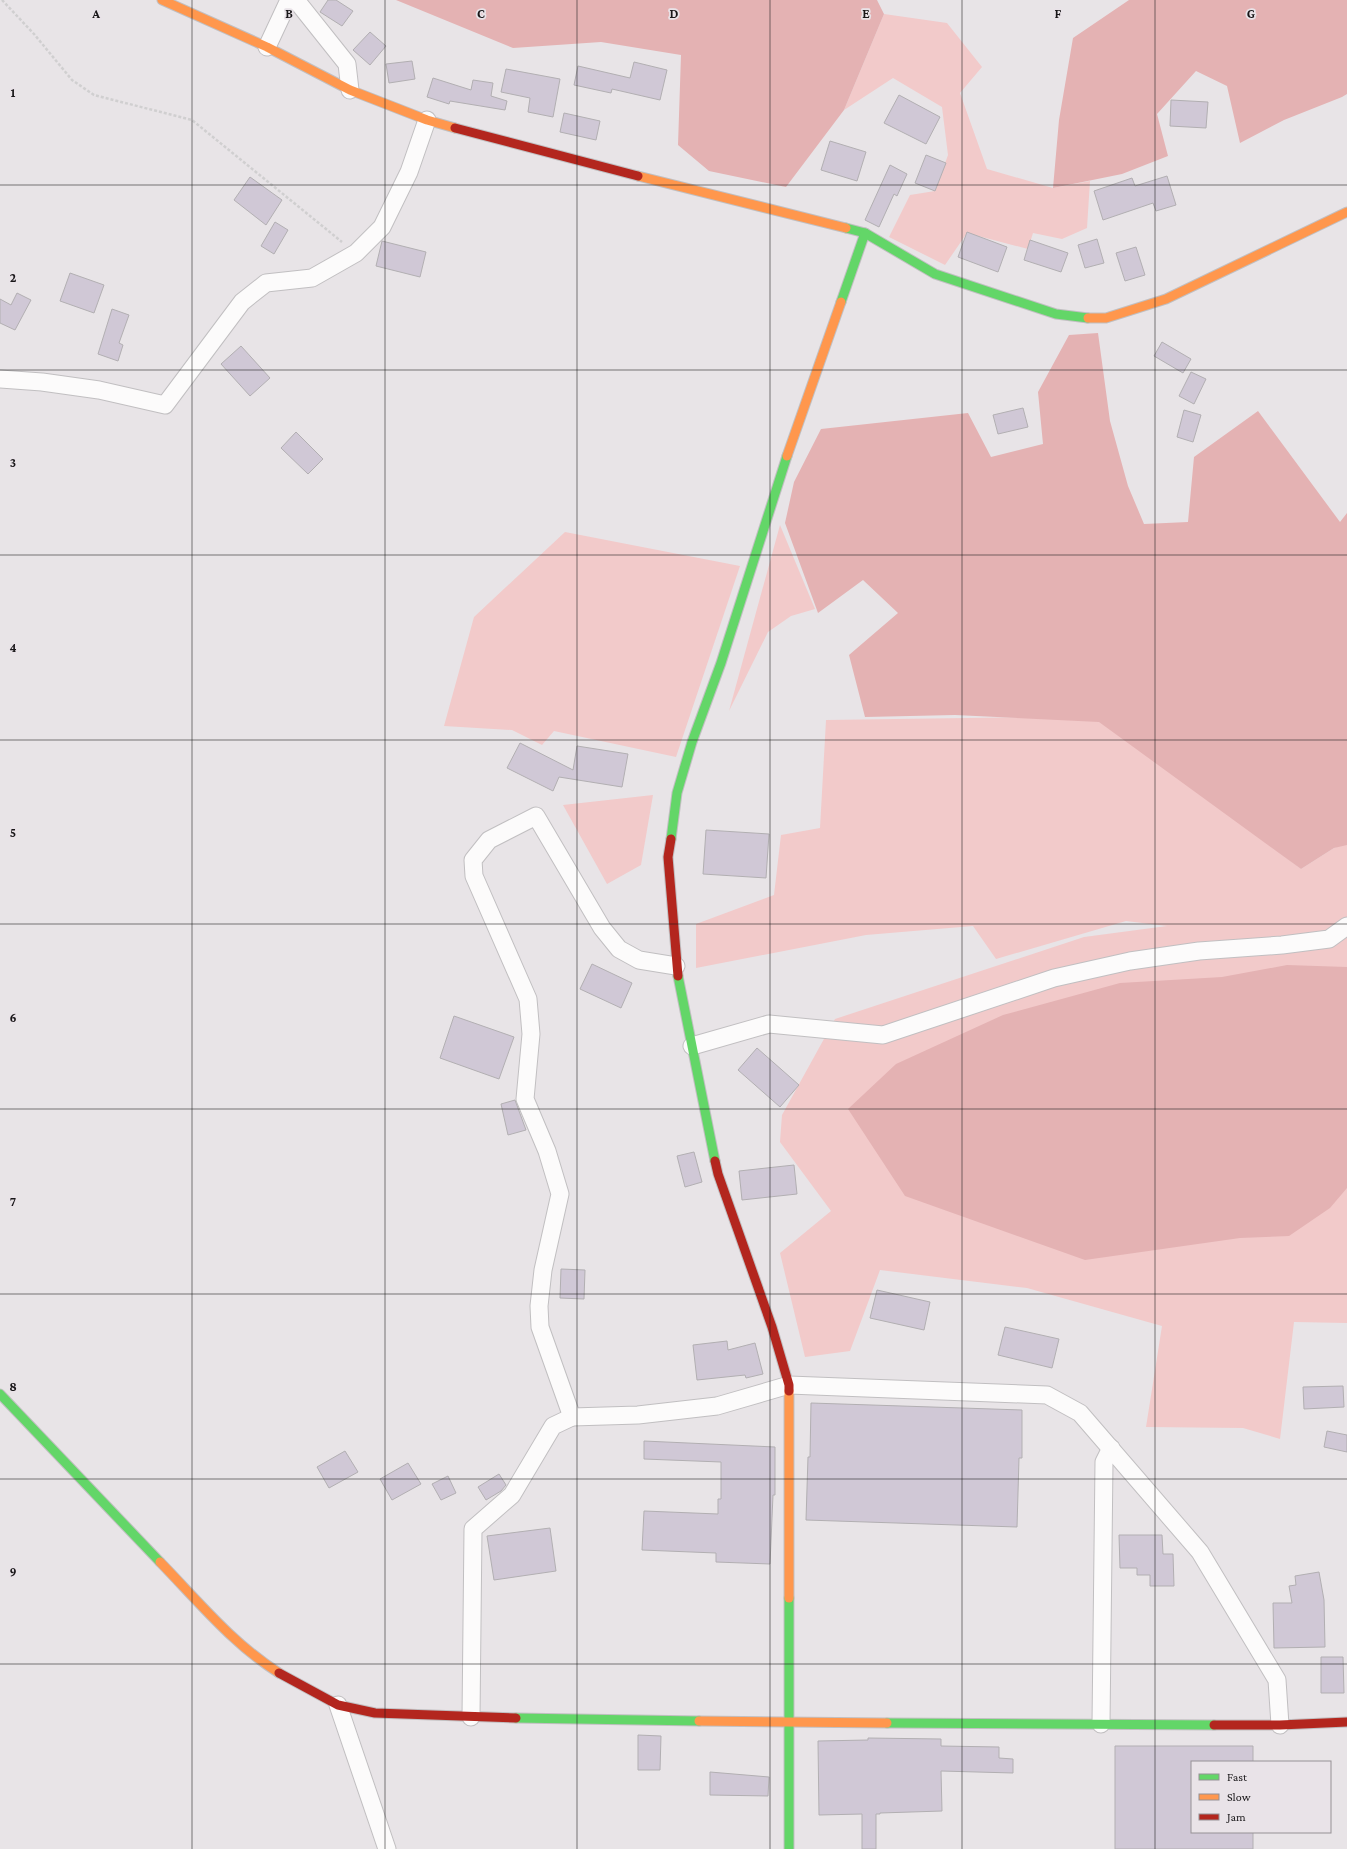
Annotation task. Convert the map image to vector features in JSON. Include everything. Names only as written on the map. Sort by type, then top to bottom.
[{"type":"street","points":[[162,0],[267,47],[350,90],[427,120],[524,147],[865,232],[935,274],[1056,314],[1080,318],[1106,318],[1166,299],[1347,212]]},
{"type":"street","points":[[267,47],[289,0]]},
{"type":"street","points":[[296,0],[347,64],[350,90]]},
{"type":"street","points":[[0,379],[42,382],[99,390],[165,405],[242,302],[266,283],[312,278],[356,254],[382,227],[409,172],[427,120]]},
{"type":"street","points":[[790,1849],[789,1385],[772,1327],[718,1174],[676,966],[668,857],[677,793],[780,478],[865,232]]},
{"type":"street","points":[[572,1417],[540,1326],[539,1306],[543,1270],[560,1194],[547,1151],[525,1099],[531,1034],[528,999],[474,876],[473,860],[489,840],[536,816],[602,928],[619,949],[639,960],[676,966]]},
{"type":"street","points":[[692,1046],[769,1024],[883,1035],[1054,978],[1130,961],[1199,951],[1329,939],[1347,926]]},
{"type":"street","points":[[471,1717],[473,1529],[512,1495],[553,1426],[572,1417],[638,1415],[717,1406],[789,1385],[1047,1395],[1080,1413],[1200,1552],[1276,1680],[1280,1725]]},
{"type":"street","points":[[0,1394],[232,1637],[267,1665],[301,1686],[338,1705],[375,1713],[471,1717],[790,1722],[1101,1724],[1280,1725],[1347,1722]]},
{"type":"street","points":[[1101,1724],[1104,1462],[1111,1448]]},
{"type":"street","points":[[338,1705],[387,1849]]},
{"type":"path","points":[[2,0],[34,34],[72,80],[94,95],[192,120],[356,254]]},
{"type":"shaded area","points":[[396,0],[877,0],[884,14],[844,110],[786,187],[709,171],[678,145],[681,55],[601,42],[513,48]]},
{"type":"shaded area","points":[[1129,0],[1347,0],[1347,94],[1284,120],[1240,143],[1227,86],[1196,71],[1157,114],[1168,156],[1122,174],[1053,188],[1059,120],[1073,38]]},
{"type":"shaded area","points":[[884,14],[947,23],[982,67],[960,93],[987,169],[1053,188],[1090,181],[1087,228],[1062,239],[1033,233],[1028,249],[967,233],[945,265],[889,237],[910,195],[935,191],[948,155],[942,107],[893,78],[844,110]]},
{"type":"shaded area","points":[[1098,333],[1110,421],[1128,486],[1144,524],[1188,522],[1194,457],[1258,411],[1340,522],[1347,513],[1347,845],[1334,848],[1301,869],[1099,722],[955,715],[865,717],[849,655],[898,613],[863,580],[818,613],[785,523],[794,482],[821,429],[968,413],[991,457],[1043,444],[1038,392],[1069,335]]},
{"type":"shaded area","points":[[780,525],[815,609],[791,616],[768,632],[729,711]]},
{"type":"shaded area","points":[[565,532],[740,566],[676,757],[554,731],[542,745],[512,730],[444,726],[474,617]]},
{"type":"shaded area","points":[[1102,716],[1301,869],[1334,848],[1347,843],[1347,1323],[1294,1322],[1280,1439],[1243,1428],[1146,1427],[1162,1326],[1027,1288],[880,1270],[850,1351],[805,1357],[780,1253],[831,1211],[780,1142],[782,1115],[835,1019],[1084,937],[1167,926],[1126,921],[996,959],[973,926],[866,935],[696,968],[696,924],[774,895],[781,835],[820,828],[826,720]]},
{"type":"shaded area","points":[[653,795],[641,865],[607,884],[563,805]]},
{"type":"shaded area","points":[[1287,965],[1347,967],[1347,1188],[1330,1208],[1289,1236],[1240,1238],[1085,1260],[905,1196],[848,1109],[896,1064],[1003,1015],[1120,983],[1222,977]]},
{"type":"building","points":[[328,0],[336,0],[353,11],[342,26],[320,12]]},
{"type":"building","points":[[370,32],[386,46],[370,65],[353,50]]},
{"type":"building","points":[[412,61],[415,79],[389,83],[386,64]]},
{"type":"building","points":[[634,62],[667,70],[660,100],[612,89],[611,93],[574,85],[578,66],[630,78]]},
{"type":"building","points":[[506,69],[560,79],[553,117],[528,112],[530,98],[501,92]]},
{"type":"building","points":[[433,78],[471,90],[473,80],[493,83],[491,96],[507,101],[505,110],[450,101],[449,104],[427,97]]},
{"type":"building","points":[[899,95],[940,117],[926,144],[884,123]]},
{"type":"building","points":[[1171,100],[1208,102],[1206,128],[1170,126]]},
{"type":"building","points":[[564,113],[600,121],[596,140],[560,132]]},
{"type":"building","points":[[830,141],[866,152],[857,181],[821,170]]},
{"type":"building","points":[[926,155],[946,163],[935,191],[915,183]]},
{"type":"building","points":[[890,165],[907,174],[897,196],[894,194],[879,227],[865,220]]},
{"type":"building","points":[[1167,176],[1176,205],[1156,211],[1153,203],[1103,220],[1094,191],[1132,178],[1135,186]]},
{"type":"building","points":[[250,177],[282,200],[266,225],[234,200]]},
{"type":"building","points":[[275,222],[288,230],[274,254],[261,246]]},
{"type":"building","points":[[967,232],[1007,247],[998,272],[958,257]]},
{"type":"building","points":[[1097,239],[1104,263],[1085,268],[1078,245]]},
{"type":"building","points":[[1030,240],[1068,253],[1061,272],[1024,260]]},
{"type":"building","points":[[382,241],[426,252],[420,277],[376,266]]},
{"type":"building","points":[[1136,247],[1145,275],[1125,281],[1116,253]]},
{"type":"building","points":[[70,273],[104,285],[94,313],[60,301]]},
{"type":"building","points":[[17,293],[31,300],[15,330],[0,323],[0,299],[11,305]]},
{"type":"building","points":[[112,309],[129,315],[119,343],[123,345],[118,361],[98,354]]},
{"type":"building","points":[[1162,342],[1191,359],[1183,373],[1154,356]]},
{"type":"building","points":[[241,346],[270,378],[250,396],[221,364]]},
{"type":"building","points":[[1191,372],[1206,379],[1194,404],[1179,396]]},
{"type":"building","points":[[1023,408],[1028,427],[998,434],[993,415]]},
{"type":"building","points":[[1184,410],[1201,415],[1193,442],[1177,437]]},
{"type":"building","points":[[296,432],[323,459],[308,474],[281,448]]},
{"type":"building","points":[[520,743],[573,770],[577,746],[628,754],[622,787],[559,777],[553,791],[507,768]]},
{"type":"building","points":[[706,830],[769,834],[766,878],[703,874]]},
{"type":"building","points":[[592,964],[632,983],[621,1008],[580,989]]},
{"type":"building","points":[[454,1016],[514,1037],[499,1079],[440,1058]]},
{"type":"building","points":[[757,1048],[799,1085],[780,1107],[738,1070]]},
{"type":"building","points":[[515,1100],[526,1130],[508,1135],[501,1104]]},
{"type":"building","points":[[694,1152],[702,1182],[685,1187],[677,1156]]},
{"type":"building","points":[[794,1165],[797,1194],[742,1200],[739,1171]]},
{"type":"building","points":[[561,1269],[585,1270],[584,1299],[560,1298]]},
{"type":"building","points":[[877,1290],[930,1302],[924,1330],[870,1318]]},
{"type":"building","points":[[1005,1327],[1059,1339],[1052,1368],[998,1355]]},
{"type":"building","points":[[727,1341],[728,1350],[755,1343],[763,1374],[746,1378],[745,1375],[697,1380],[693,1345]]},
{"type":"building","points":[[1343,1386],[1344,1407],[1304,1409],[1303,1387]]},
{"type":"building","points":[[811,1403],[1022,1410],[1022,1458],[1019,1458],[1017,1527],[806,1520],[808,1457],[810,1457]]},
{"type":"building","points":[[1327,1431],[1347,1435],[1347,1452],[1324,1447]]},
{"type":"building","points":[[644,1441],[775,1447],[775,1495],[773,1495],[770,1564],[716,1562],[716,1553],[642,1550],[644,1511],[718,1514],[718,1499],[721,1499],[721,1462],[644,1459]]},
{"type":"building","points":[[345,1451],[358,1472],[329,1488],[317,1467]]},
{"type":"building","points":[[408,1463],[421,1484],[392,1500],[380,1479]]},
{"type":"building","points":[[499,1474],[506,1485],[501,1491],[486,1500],[478,1487]]},
{"type":"building","points":[[448,1476],[456,1493],[441,1500],[432,1484]]},
{"type":"building","points":[[550,1528],[556,1571],[494,1580],[487,1536]]},
{"type":"building","points":[[1119,1535],[1162,1535],[1163,1554],[1173,1554],[1174,1586],[1150,1586],[1150,1575],[1137,1575],[1137,1568],[1120,1568]]},
{"type":"building","points":[[1319,1572],[1324,1600],[1325,1647],[1274,1648],[1273,1603],[1292,1603],[1289,1586],[1296,1585],[1295,1576]]},
{"type":"building","points":[[1321,1657],[1343,1657],[1344,1693],[1321,1693]]},
{"type":"building","points":[[638,1735],[661,1736],[660,1770],[638,1770]]},
{"type":"building","points":[[868,1738],[941,1739],[941,1746],[999,1747],[999,1758],[1013,1759],[1013,1773],[941,1771],[942,1811],[876,1814],[876,1849],[862,1849],[862,1814],[819,1815],[818,1741],[868,1740]]},
{"type":"building","points":[[1115,1746],[1253,1746],[1253,1761],[1191,1761],[1191,1833],[1253,1833],[1253,1849],[1115,1849]]},
{"type":"building","points":[[710,1772],[769,1777],[768,1796],[710,1795]]},
{"type":"traffic: fast","points":[[846,228],[865,233],[935,274],[1056,314],[1088,318]]},
{"type":"traffic: fast","points":[[841,302],[865,233]]},
{"type":"traffic: fast","points":[[671,839],[677,793],[692,742],[721,663],[787,456]]},
{"type":"traffic: fast","points":[[678,976],[715,1161]]},
{"type":"traffic: fast","points":[[0,1394],[160,1562]]},
{"type":"traffic: fast","points":[[789,1598],[789,1849]]},
{"type":"traffic: fast","points":[[516,1718],[699,1721]]},
{"type":"traffic: fast","points":[[887,1723],[1214,1725]]},
{"type":"traffic: slow","points":[[162,0],[267,47],[350,90],[427,120],[455,128]]},
{"type":"traffic: slow","points":[[638,176],[846,228]]},
{"type":"traffic: slow","points":[[1088,318],[1106,318],[1166,299],[1347,212]]},
{"type":"traffic: slow","points":[[787,456],[841,302]]},
{"type":"traffic: slow","points":[[789,1391],[789,1598]]},
{"type":"traffic: slow","points":[[160,1562],[202,1607],[246,1649],[279,1673]]},
{"type":"traffic: slow","points":[[699,1721],[887,1723]]},
{"type":"traffic: jam","points":[[455,128],[638,176]]},
{"type":"traffic: jam","points":[[671,839],[668,857],[678,976]]},
{"type":"traffic: jam","points":[[715,1161],[718,1174],[772,1327],[789,1385],[789,1391]]},
{"type":"traffic: jam","points":[[279,1673],[338,1705],[375,1713],[516,1718]]},
{"type":"traffic: jam","points":[[1214,1725],[1280,1725],[1347,1722]]}]
